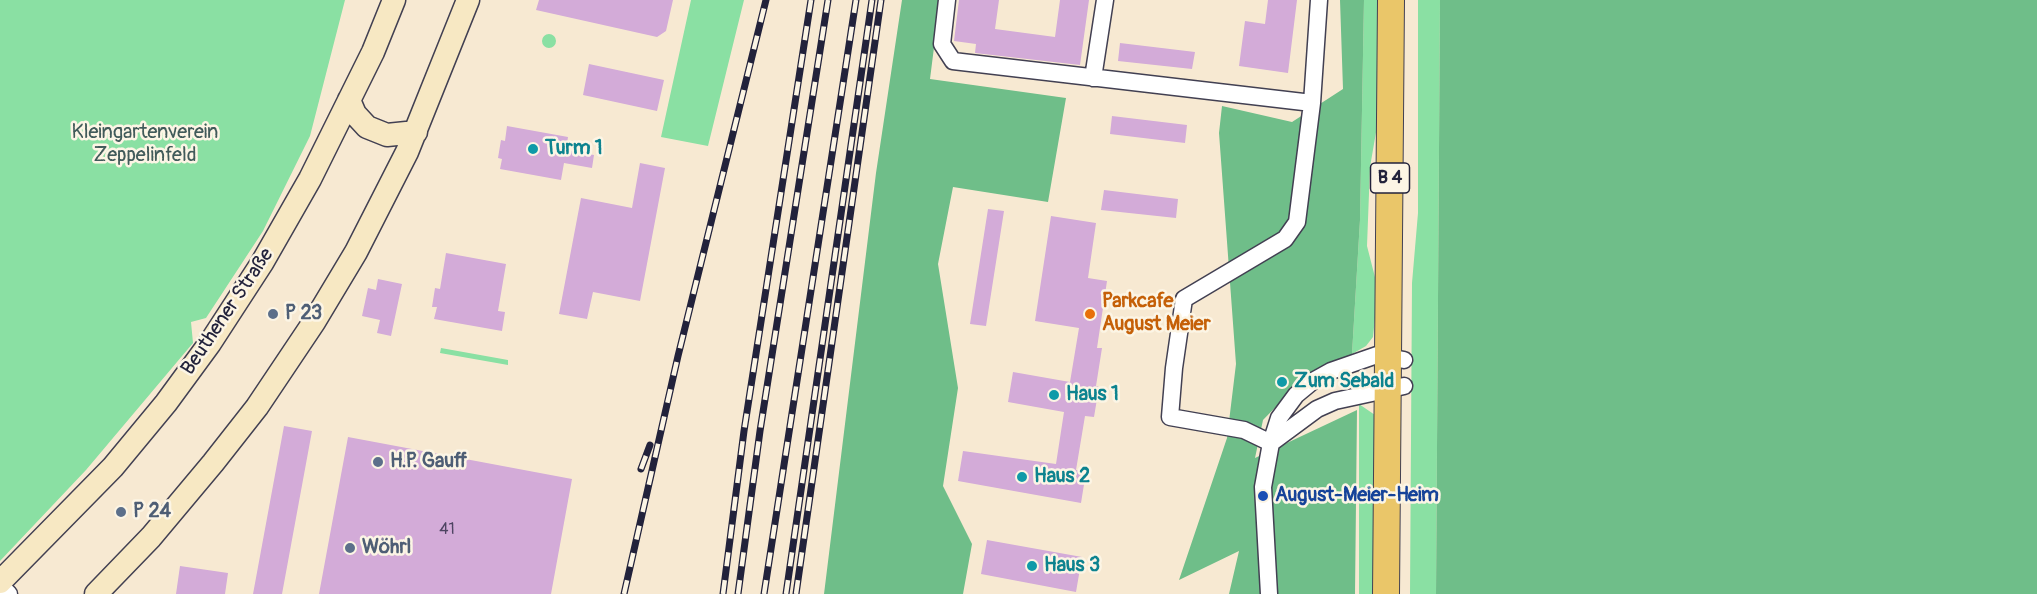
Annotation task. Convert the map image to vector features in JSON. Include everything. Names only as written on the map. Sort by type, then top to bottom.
[{"type":"main road","name":"Beuthener Straße","points":[[0,583],[113,467],[193,367],[278,237],[349,100],[394,0]]},
{"type":"main road","points":[[96,594],[192,490],[278,378],[356,252],[417,132],[468,0]]},
{"type":"main road","name":"B 4","points":[[1391,0],[1396,388],[1403,594]]},
{"type":"main road","name":"B 4","points":[[1396,357],[1405,0]]},
{"type":"main road","points":[[349,100],[355,114],[367,127],[387,135],[417,132]]},
{"type":"main road","name":"B 4","points":[[1386,594],[1396,388]]},
{"type":"street","points":[[947,0],[942,44],[953,61],[1312,103]]},
{"type":"street","points":[[1093,78],[1105,0]]},
{"type":"street","points":[[1271,443],[1244,430],[1170,417],[1174,368],[1184,298],[1285,239],[1297,222],[1312,103],[1319,0]]},
{"type":"street","points":[[1269,594],[1263,487],[1271,443],[1279,418],[1296,395],[1313,381],[1360,359],[1396,357]]},
{"type":"street","points":[[1271,443],[1317,409],[1335,401],[1396,388]]},
{"type":"street","name":"Beuthener Straße","points":[[0,583],[9,594]]},
{"type":"green space","name":"Kleingartenverein Zeppelinfeld","points":[[0,0],[345,0],[310,136],[263,231],[206,318],[191,322],[193,343],[86,470],[0,561]]},
{"type":"green space","points":[[691,0],[744,0],[708,146],[661,137]]},
{"type":"green space","points":[[902,0],[940,0],[930,79],[1066,98],[1048,202],[953,187],[938,264],[958,388],[943,486],[972,544],[963,594],[824,594],[876,173]]},
{"type":"green space","points":[[1340,0],[1364,0],[1360,220],[1352,354],[1302,380],[1263,420],[1255,458],[1357,410],[1355,594],[1229,594],[1239,551],[1179,580],[1227,438],[1236,364],[1219,133],[1222,106],[1292,122],[1343,89]]},
{"type":"green space","points":[[1364,0],[1381,0],[1379,115],[1370,167],[1367,246],[1378,289],[1373,337],[1366,346],[1352,354],[1360,220]]},
{"type":"green space","points":[[1418,0],[1440,0],[1436,594],[1410,594],[1412,283],[1418,213]]},
{"type":"green space","points":[[1440,0],[2037,0],[2037,594],[1436,594]]},
{"type":"green space","points":[[546,34],[552,34],[556,41],[552,48],[546,48],[542,44],[542,38]]},
{"type":"green space","points":[[441,348],[508,360],[508,365],[440,353]]},
{"type":"green space","points":[[1359,404],[1375,415],[1377,594],[1359,594]]},
{"type":"building","points":[[539,0],[673,0],[666,31],[657,37],[536,10]]},
{"type":"building","points":[[959,0],[999,0],[995,29],[1055,37],[1060,0],[1089,0],[1080,65],[975,53],[976,44],[954,41]]},
{"type":"building","points":[[1268,0],[1297,0],[1288,73],[1239,66],[1245,21],[1265,24]]},
{"type":"building","points":[[1120,43],[1195,52],[1192,69],[1118,61]]},
{"type":"building","points":[[589,64],[664,80],[657,111],[583,95]]},
{"type":"building","points":[[1112,116],[1187,125],[1185,143],[1110,134]]},
{"type":"building","name":"Turm 1","points":[[507,126],[568,137],[566,150],[594,155],[592,168],[564,163],[561,180],[500,169],[502,159],[498,158],[501,140],[505,141]]},
{"type":"building","points":[[640,163],[665,168],[640,301],[593,292],[587,319],[559,314],[581,198],[632,208]]},
{"type":"building","points":[[1104,190],[1178,199],[1176,218],[1101,210]]},
{"type":"building","points":[[988,209],[1004,211],[986,326],[970,324]]},
{"type":"building","points":[[1051,216],[1096,223],[1088,278],[1107,281],[1097,348],[1102,348],[1096,386],[1099,387],[1094,417],[1085,416],[1076,470],[1086,472],[1081,503],[958,481],[963,451],[1056,464],[1064,412],[1008,402],[1013,372],[1070,382],[1079,328],[1035,321]]},
{"type":"building","points":[[446,253],[506,264],[498,311],[505,312],[502,331],[434,319],[437,307],[432,307],[435,288],[440,289]]},
{"type":"building","points":[[378,279],[402,284],[391,336],[377,333],[380,320],[362,316],[368,288],[376,290]]},
{"type":"building","points":[[284,426],[312,431],[282,594],[253,594]]},
{"type":"building","points":[[348,437],[572,479],[551,594],[319,594]]},
{"type":"building","name":"Haus 3","points":[[987,540],[1082,557],[1076,592],[981,574]]},
{"type":"building","points":[[180,566],[228,573],[225,594],[176,594]]},
{"type":"railway","points":[[624,594],[678,356],[766,0]]},
{"type":"railway","points":[[723,594],[744,431],[811,0]]},
{"type":"railway","points":[[738,594],[760,431],[828,0]]},
{"type":"railway","points":[[764,594],[856,0]]},
{"type":"railway","points":[[786,594],[872,0]]},
{"type":"railway","points":[[796,594],[881,0]]},
{"type":"railway","points":[[641,469],[650,445]]},
{"type":"place","name":"Turm 1","points":[[533,149]]},
{"type":"place","name":"P 23","points":[[273,314]]},
{"type":"place","name":"Parkcafe August Meier","points":[[1090,314]]},
{"type":"place","name":"Zum Sebald","points":[[1282,382]]},
{"type":"place","name":"Haus 1","points":[[1054,395]]},
{"type":"place","name":"H.P. Gauff","points":[[378,462]]},
{"type":"place","name":"Haus 2","points":[[1022,477]]},
{"type":"place","name":"August-Meier-Heim","points":[[1263,496]]},
{"type":"place","name":"P 24","points":[[121,512]]},
{"type":"place","name":"Wöhrl","points":[[350,548]]},
{"type":"place","name":"Haus 3","points":[[1032,566]]}]
